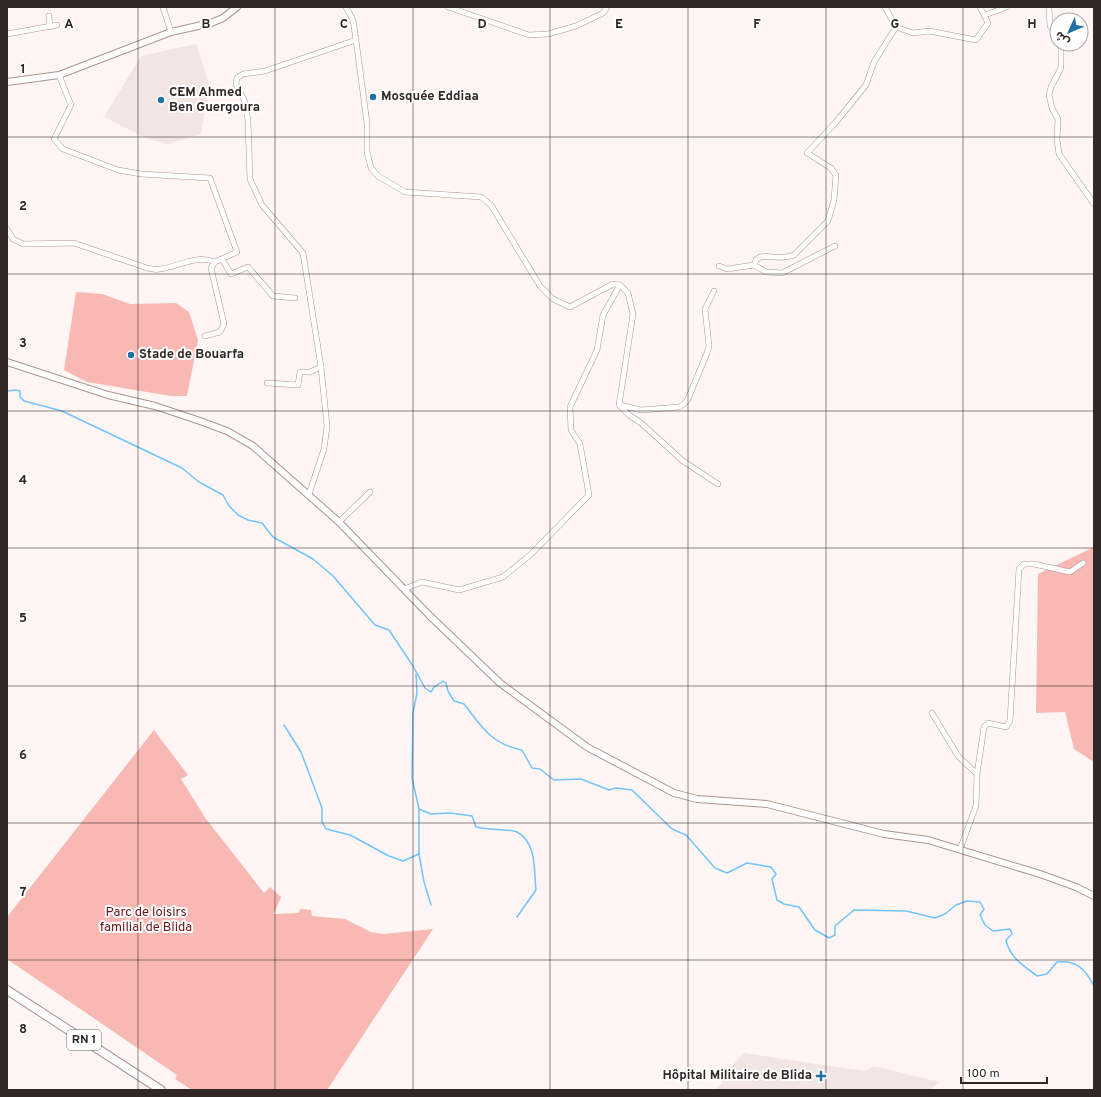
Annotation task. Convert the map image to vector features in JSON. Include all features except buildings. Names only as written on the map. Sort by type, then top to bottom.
[{"type":"main road","name":"RN 1","points":[[7,990],[162,1090]]},
{"type":"main road","name":"RN 1","points":[[7,994],[155,1090]]},
{"type":"street","points":[[163,7],[171,32]]},
{"type":"street","points":[[7,82],[60,75],[171,32],[211,23],[222,18],[237,7]]},
{"type":"street","points":[[346,7],[353,20],[367,123],[366,152],[371,168],[378,176],[405,192],[481,197],[491,205],[540,286],[553,299],[570,307],[613,284],[620,284],[628,293],[633,314],[619,405],[682,461],[718,484]]},
{"type":"street","points":[[448,7],[529,35],[548,34],[576,26],[603,13],[607,7]]},
{"type":"street","points":[[885,7],[896,27],[913,32],[929,31],[976,40],[988,23],[980,7]]},
{"type":"street","points":[[985,15],[1007,7]]},
{"type":"street","points":[[49,16],[50,26]]},
{"type":"street","points":[[7,34],[57,25]]},
{"type":"street","points":[[754,265],[756,260],[760,257],[777,258],[794,255],[828,221],[834,200],[836,175],[831,168],[807,153],[836,122],[866,84],[874,62],[896,27]]},
{"type":"street","points":[[309,494],[324,450],[327,426],[321,368],[303,253],[262,206],[250,179],[248,120],[245,102],[236,84],[237,78],[243,74],[265,70],[356,40]]},
{"type":"street","points":[[1061,52],[1061,68],[1051,87],[1049,95],[1052,108],[1058,119],[1057,140],[1059,154],[1094,204]]},
{"type":"street","points":[[60,75],[71,105],[54,139],[63,149],[118,170],[141,174],[210,178],[237,252],[215,262],[211,268],[224,324],[220,332],[205,336]]},
{"type":"street","points":[[7,229],[13,239],[23,244],[74,243],[147,268],[160,269],[206,258],[215,262]]},
{"type":"street","points":[[719,266],[727,269],[754,265],[766,272],[782,273],[835,246]]},
{"type":"street","points":[[222,259],[231,274],[248,268],[273,296],[295,298]]},
{"type":"street","points":[[404,589],[422,582],[459,590],[504,577],[530,555],[588,495],[580,444],[571,430],[570,407],[597,350],[604,315],[620,284]]},
{"type":"street","points":[[619,405],[641,410],[679,407],[684,404],[688,399],[709,346],[705,310],[714,291]]},
{"type":"street","points":[[7,362],[108,395],[155,406],[227,431],[253,446],[339,522],[404,589],[500,683],[587,747],[674,793],[697,799],[767,804],[884,834],[928,840],[1040,874],[1094,896]]},
{"type":"street","points":[[267,383],[298,385],[300,372],[310,372],[321,368]]},
{"type":"street","points":[[339,522],[370,492]]},
{"type":"street","points":[[960,849],[976,806],[977,774],[984,727],[988,722],[1006,727],[1010,721],[1020,569],[1024,564],[1034,564],[1070,572],[1083,563]]},
{"type":"street","points":[[932,713],[958,756],[977,774]]},
{"type":"shaded area","name":"CEM Ahmed Ben Guergoura","points":[[196,44],[209,84],[201,134],[168,144],[146,138],[104,117],[141,56]]},
{"type":"shaded area","name":"Hôpital Militaire de Blida","points":[[744,1053],[865,1071],[874,1066],[939,1082],[930,1090],[717,1090],[733,1065]]},
{"type":"green space","name":"Stade de Bouarfa","points":[[76,292],[102,294],[130,304],[176,303],[189,312],[198,340],[187,396],[171,396],[87,382],[64,370]]},
{"type":"green space","points":[[1094,547],[1094,762],[1074,749],[1065,712],[1036,713],[1038,574]]},
{"type":"green space","name":"Parc de loisirs familial de Blida","points":[[154,730],[188,775],[181,779],[206,819],[264,893],[270,887],[281,897],[274,914],[299,913],[300,909],[311,910],[312,916],[345,919],[371,932],[383,934],[433,929],[327,1090],[192,1090],[175,1079],[177,1075],[7,959],[7,917]]},
{"type":"waterway","points":[[7,391],[20,391],[20,397],[24,401],[62,411],[182,468],[199,482],[223,495],[229,506],[238,515],[248,520],[262,523],[273,537],[313,559],[333,576],[375,625],[389,630],[413,666],[425,688],[431,692],[434,687],[443,681],[446,683],[448,691],[454,701],[464,704],[482,727],[495,739],[502,744],[522,750],[532,768],[540,769],[554,780],[581,779],[609,790],[616,788],[632,790],[672,829],[686,835],[715,868],[727,873],[747,863],[771,867],[776,874],[772,879],[777,900],[784,904],[799,907],[815,930],[829,938],[835,935],[835,926],[854,910],[906,911],[935,918],[945,914],[956,905],[967,901],[980,902],[984,909],[980,915],[985,925],[993,931],[1010,929],[1012,934],[1006,940],[1011,952],[1022,965],[1037,976],[1047,974],[1057,962],[1075,964],[1084,970],[1094,986]]},
{"type":"waterway","points":[[416,674],[417,693],[413,713],[412,778],[419,809],[419,854],[424,882],[431,905]]},
{"type":"waterway","points":[[284,725],[301,752],[322,808],[322,822],[326,829],[350,835],[389,856],[403,861],[419,854]]},
{"type":"waterway","points":[[419,809],[431,814],[450,813],[472,816],[476,827],[513,831],[517,832],[523,837],[528,843],[533,858],[536,890],[517,917]]},
{"type":"place","name":"Mosquée Eddiaa","points":[[373,97]]},
{"type":"place","name":"CEM Ahmed Ben Guergoura","points":[[161,100]]},
{"type":"place","name":"Stade de Bouarfa","points":[[131,355]]},
{"type":"place","name":"Hôpital Militaire de Blida","points":[[821,1076]]}]
